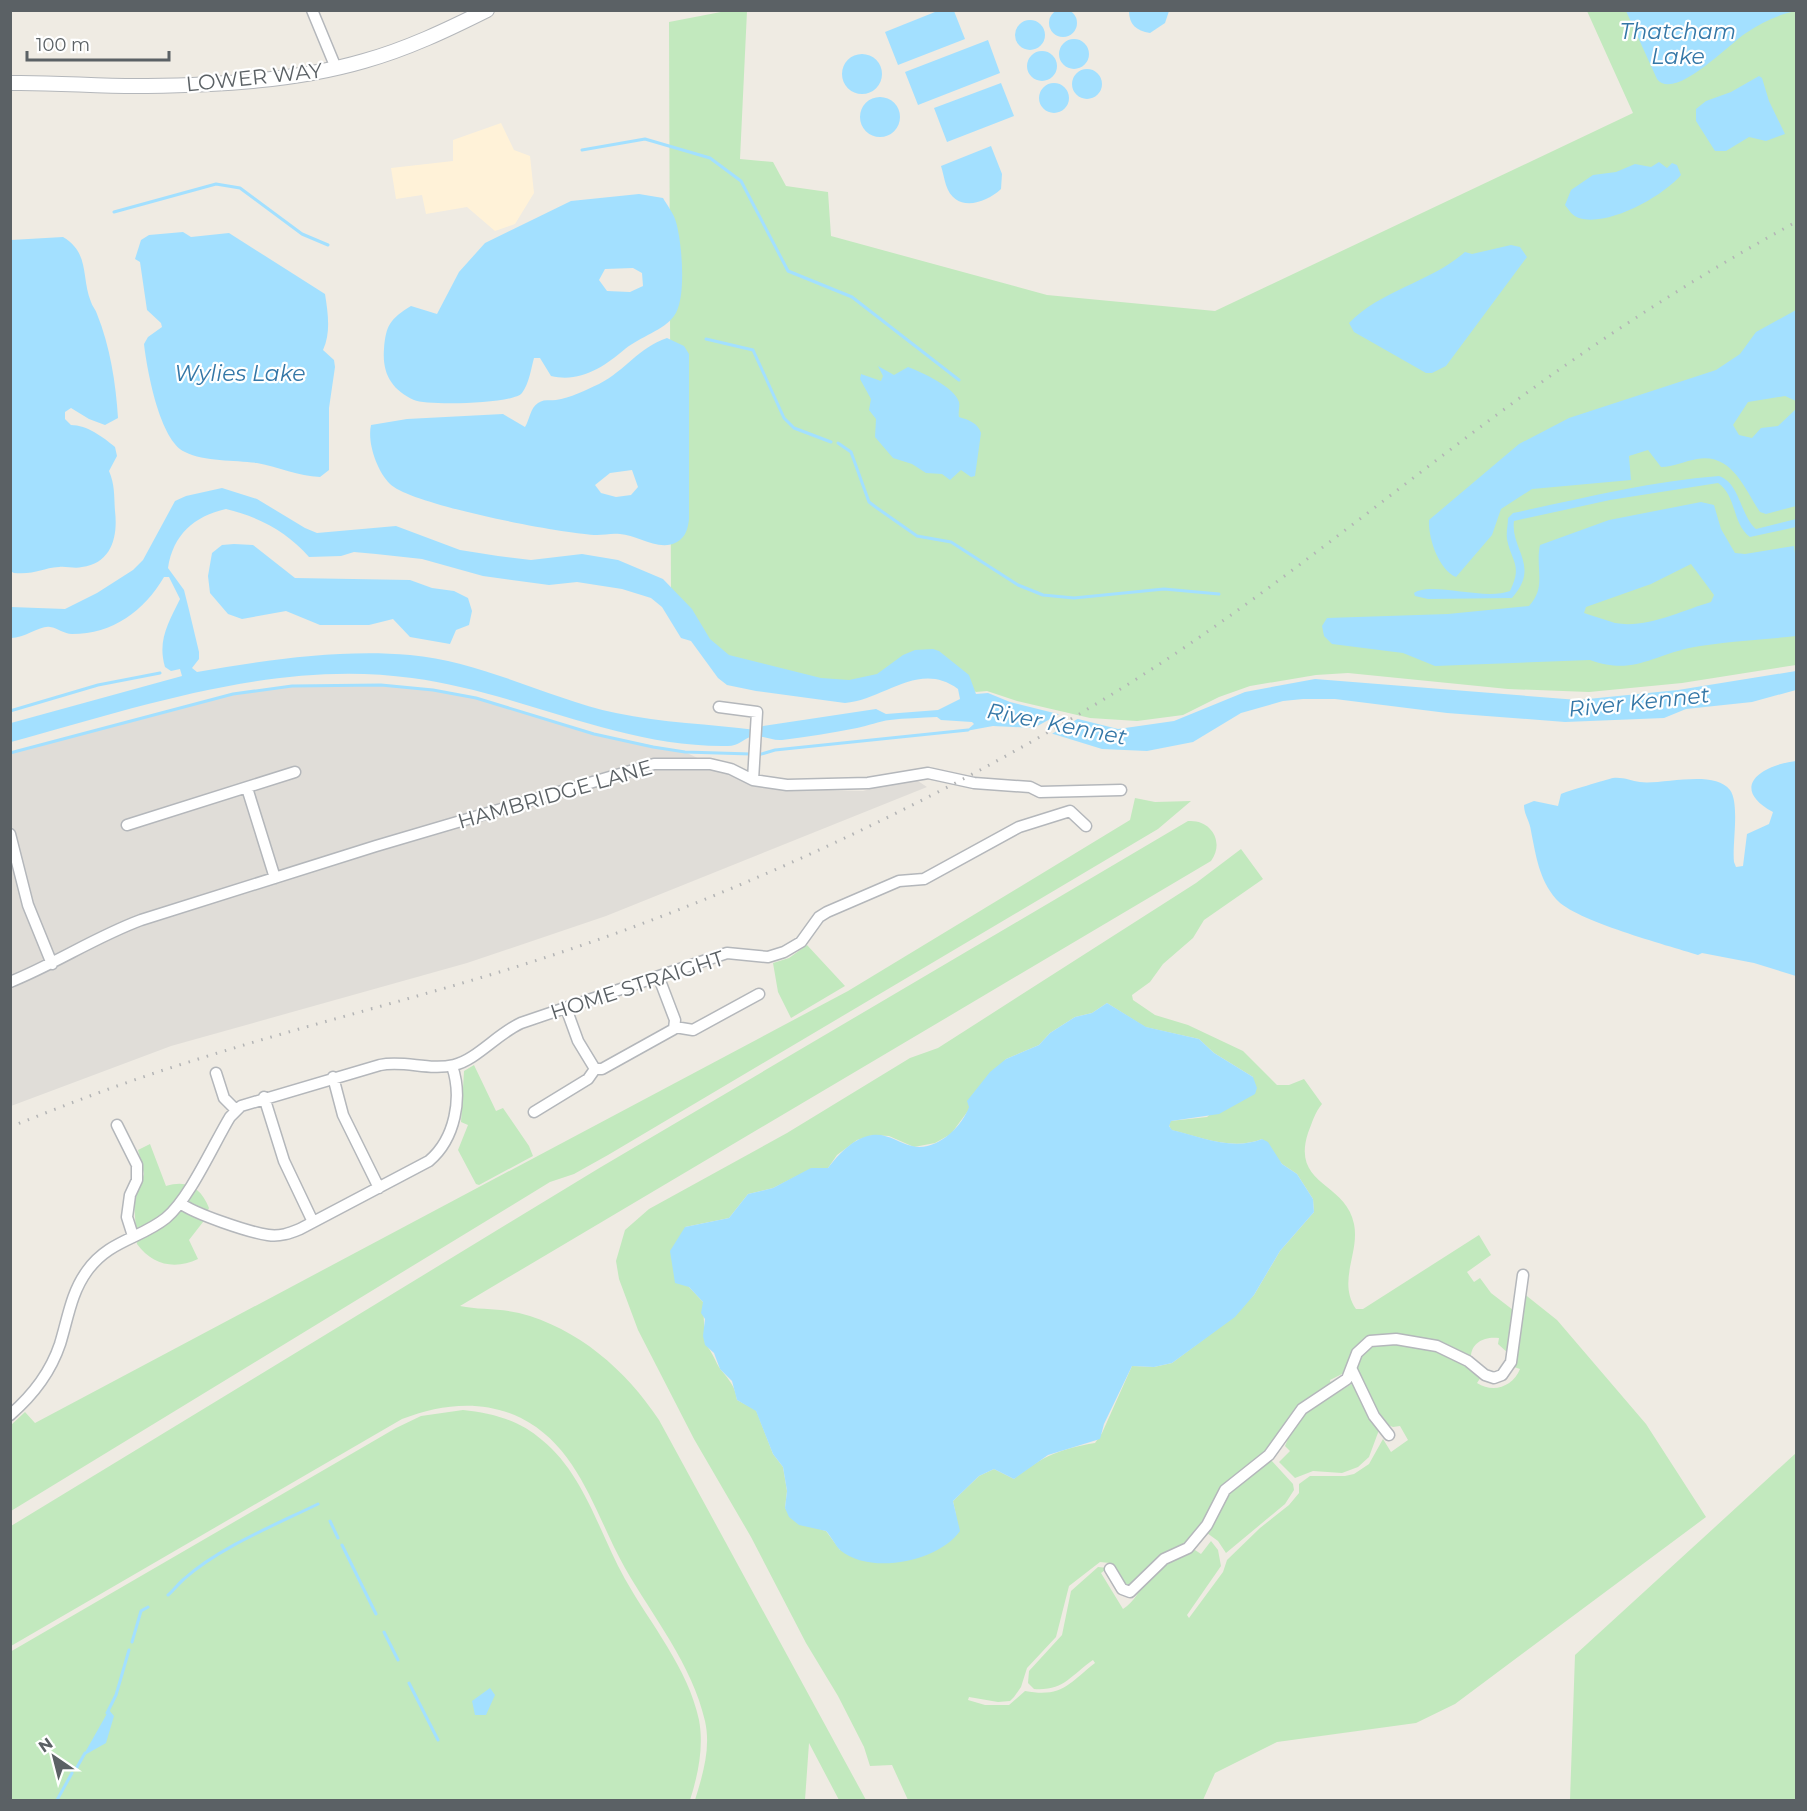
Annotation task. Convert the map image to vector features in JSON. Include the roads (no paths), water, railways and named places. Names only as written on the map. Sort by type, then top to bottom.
[{"type":"street","points":[[312,10],[336,68]]},
{"type":"street","name":"LOWER WAY","points":[[10,83],[171,86],[266,79],[336,68],[364,61],[438,35],[487,10]]},
{"type":"street","points":[[719,707],[757,712],[753,780]]},
{"type":"street","name":"HAMBRIDGE LANE","points":[[10,982],[52,964],[113,930],[275,878],[654,764],[710,764],[731,769],[753,780],[787,785],[868,783],[928,773],[974,783],[1030,787],[1040,792],[1121,790]]},
{"type":"street","points":[[128,825],[295,772]]},
{"type":"street","points":[[247,788],[275,878]]},
{"type":"street","name":"HOME STRAIGHT","points":[[236,1110],[264,1097],[390,1063],[432,1067],[452,1066],[470,1058],[507,1030],[566,1008],[727,954],[768,957],[784,952],[801,942],[819,917],[827,912],[899,881],[924,879],[978,847],[1036,820],[1070,811],[1086,826]]},
{"type":"street","points":[[10,834],[28,904],[52,964]]},
{"type":"street","points":[[659,978],[675,1027]]},
{"type":"street","points":[[675,1027],[693,1030],[759,994]]},
{"type":"street","points":[[566,1008],[578,1041],[595,1069]]},
{"type":"street","points":[[595,1069],[602,1069],[667,1034],[675,1027]]},
{"type":"street","points":[[180,1203],[192,1211],[269,1235],[290,1233],[313,1222],[429,1161],[446,1144],[451,1133],[454,1113],[455,1074],[452,1066]]},
{"type":"street","points":[[534,1112],[588,1079],[595,1069]]},
{"type":"street","points":[[10,1415],[28,1398],[51,1363],[59,1345],[72,1299],[87,1272],[111,1248],[164,1219],[180,1203],[236,1110],[224,1098],[216,1073]]},
{"type":"street","points":[[333,1077],[342,1115],[379,1188]]},
{"type":"street","points":[[264,1097],[284,1161],[313,1222]]},
{"type":"street","points":[[117,1125],[138,1165],[137,1179],[130,1195],[127,1217],[133,1236]]},
{"type":"street","points":[[1110,1569],[1122,1589],[1130,1592],[1164,1559],[1188,1548],[1207,1525],[1220,1497],[1230,1483],[1269,1455],[1302,1409],[1323,1393],[1342,1384],[1352,1370],[1356,1353],[1365,1344],[1377,1339],[1396,1339],[1437,1346],[1468,1361],[1485,1375],[1494,1378],[1502,1375],[1511,1362],[1523,1275]]},
{"type":"street","points":[[1352,1370],[1374,1416],[1389,1435]]},
{"type":"water","points":[[1063,9],[1073,13],[1077,23],[1073,33],[1063,37],[1053,33],[1049,23],[1053,13]]},
{"type":"water","points":[[940,10],[954,11],[965,39],[898,65],[885,32]]},
{"type":"water","name":"Thatcham Lake","points":[[1796,10],[1770,19],[1752,29],[1702,69],[1688,77],[1676,83],[1665,84],[1657,79],[1626,11]]},
{"type":"water","points":[[1129,11],[1169,11],[1165,23],[1150,33],[1134,26],[1130,20]]},
{"type":"water","points":[[1030,20],[1036,21],[1044,29],[1044,41],[1036,49],[1030,50],[1024,49],[1016,41],[1015,35],[1016,29],[1024,21]]},
{"type":"water","points":[[1074,39],[1080,40],[1088,48],[1088,60],[1080,68],[1074,69],[1068,68],[1060,60],[1059,54],[1060,48],[1068,40]]},
{"type":"water","points":[[988,40],[1000,73],[918,105],[905,72]]},
{"type":"water","points":[[1042,51],[1048,52],[1056,60],[1056,72],[1048,80],[1042,81],[1036,80],[1028,72],[1027,66],[1028,60],[1036,52]]},
{"type":"water","points":[[862,54],[876,60],[882,74],[876,88],[862,94],[848,88],[842,74],[848,60]]},
{"type":"water","points":[[1087,69],[1093,70],[1101,78],[1101,90],[1093,98],[1087,99],[1081,98],[1073,90],[1072,84],[1073,78],[1081,70]]},
{"type":"water","points":[[1759,76],[1762,78],[1769,101],[1785,134],[1766,141],[1749,137],[1726,151],[1715,151],[1696,121],[1696,109],[1706,101],[1731,92]]},
{"type":"water","points":[[1001,83],[1014,116],[947,142],[934,108]]},
{"type":"water","points":[[1054,83],[1060,84],[1068,92],[1068,104],[1060,112],[1054,113],[1048,112],[1040,104],[1039,98],[1040,92],[1048,84]]},
{"type":"water","points":[[880,97],[894,103],[900,117],[894,131],[880,137],[866,131],[860,117],[866,103]]},
{"type":"water","points":[[991,146],[1002,174],[1001,189],[979,202],[963,203],[956,200],[946,185],[941,166]]},
{"type":"water","points":[[1659,162],[1667,168],[1672,163],[1677,165],[1681,175],[1661,192],[1634,208],[1591,220],[1577,217],[1565,205],[1571,190],[1593,175],[1616,172],[1635,164],[1651,167]]},
{"type":"water","points":[[639,194],[663,198],[676,222],[681,256],[681,297],[678,308],[670,321],[631,345],[609,362],[582,375],[562,378],[551,376],[540,358],[534,358],[530,376],[522,393],[504,400],[470,403],[422,402],[406,396],[394,386],[387,373],[384,358],[386,334],[390,323],[411,306],[437,314],[459,272],[485,243],[571,201]],"holes":[[[633,268],[642,273],[643,286],[630,292],[607,291],[599,280],[605,269]]]},
{"type":"water","name":"Wylies Lake","points":[[183,232],[191,237],[229,233],[325,294],[328,330],[323,350],[334,360],[335,367],[329,408],[329,470],[320,477],[257,463],[193,455],[176,445],[168,434],[156,404],[144,344],[148,337],[162,327],[161,323],[147,310],[140,262],[135,259],[141,240],[149,235]]},
{"type":"water","points":[[63,237],[72,243],[81,258],[88,293],[102,326],[114,379],[118,418],[105,425],[71,408],[65,412],[65,419],[71,425],[95,432],[115,447],[117,456],[109,471],[114,491],[116,520],[114,539],[106,554],[92,564],[79,568],[59,567],[28,573],[14,573],[10,571],[11,240]]},
{"type":"water","points":[[1511,245],[1520,247],[1527,257],[1446,366],[1432,373],[1426,373],[1354,332],[1349,323],[1376,302],[1437,271],[1465,252],[1472,254]]},
{"type":"water","points":[[1796,310],[1796,401],[1785,396],[1748,402],[1733,425],[1739,435],[1752,438],[1761,428],[1778,426],[1796,409],[1796,506],[1766,514],[1760,512],[1736,474],[1719,461],[1697,459],[1661,467],[1648,450],[1629,456],[1631,480],[1532,489],[1501,509],[1492,535],[1456,577],[1444,567],[1432,543],[1429,520],[1519,444],[1569,418],[1716,370],[1740,354],[1756,332]]},
{"type":"water","points":[[667,338],[684,346],[689,354],[689,519],[684,535],[677,542],[663,545],[620,534],[597,535],[553,530],[456,509],[404,492],[390,484],[377,464],[370,440],[371,425],[407,419],[503,414],[525,427],[538,403],[567,398],[599,384],[657,342]],"holes":[[[632,470],[638,487],[631,495],[616,497],[601,493],[595,485],[610,473]]]},
{"type":"water","points":[[878,366],[894,375],[908,367],[921,372],[956,396],[959,402],[959,417],[975,424],[981,433],[975,476],[971,477],[961,470],[950,480],[942,474],[926,473],[912,464],[893,458],[875,437],[876,419],[869,410],[871,399],[860,379],[861,374],[881,381],[883,376]]},
{"type":"water","points":[[1719,476],[1726,480],[1736,492],[1746,516],[1756,529],[1796,519],[1796,527],[1750,537],[1740,525],[1728,495],[1718,483],[1610,500],[1514,521],[1524,576],[1512,598],[1428,599],[1415,596],[1414,593],[1433,589],[1486,594],[1510,591],[1516,575],[1507,539],[1508,518],[1513,513],[1641,486]]},
{"type":"water","name":"River Kennet","points":[[222,488],[257,499],[317,533],[396,526],[460,550],[498,556],[531,560],[582,554],[618,560],[663,579],[692,609],[710,639],[729,655],[821,678],[849,680],[877,674],[903,655],[915,650],[933,649],[939,651],[969,675],[976,694],[988,693],[1010,702],[1118,729],[1174,721],[1245,692],[1315,679],[1578,700],[1678,690],[1796,671],[1796,690],[1752,702],[1686,709],[1664,718],[1565,722],[1447,713],[1335,699],[1303,699],[1283,701],[1241,713],[1193,742],[1147,751],[1102,749],[1034,728],[993,726],[966,731],[974,724],[972,722],[941,720],[937,717],[886,721],[848,730],[782,740],[754,736],[731,746],[688,744],[609,729],[452,685],[412,678],[361,674],[310,675],[260,681],[159,701],[11,742],[11,723],[182,676],[180,669],[171,671],[165,667],[163,657],[165,632],[180,599],[169,577],[164,577],[147,600],[126,618],[101,630],[87,633],[69,634],[46,627],[11,638],[11,607],[65,609],[97,593],[133,570],[143,560],[175,501],[186,496]],"holes":[[[226,509],[271,526],[292,540],[309,557],[341,556],[354,552],[422,559],[483,576],[549,585],[577,582],[622,589],[651,598],[662,607],[681,638],[691,641],[718,678],[727,685],[845,703],[915,680],[929,679],[944,681],[958,689],[960,699],[938,710],[886,714],[876,709],[763,726],[756,730],[616,713],[462,664],[410,655],[357,653],[330,655],[276,660],[197,672],[192,668],[199,659],[199,652],[184,590],[168,568],[171,556],[180,537],[195,522]]]},
{"type":"water","points":[[1701,502],[1714,505],[1721,529],[1735,553],[1745,554],[1794,546],[1796,636],[1689,648],[1641,663],[1618,666],[1590,660],[1435,666],[1403,653],[1332,644],[1324,636],[1322,626],[1327,618],[1448,614],[1529,606],[1538,592],[1540,545],[1609,520]],"holes":[[[1691,564],[1714,595],[1711,602],[1664,618],[1639,623],[1615,623],[1584,613],[1586,607],[1651,584]]]},
{"type":"water","points":[[222,545],[253,545],[295,578],[410,580],[432,588],[454,591],[468,598],[472,611],[469,625],[456,630],[450,644],[410,637],[393,619],[369,625],[320,625],[286,611],[242,619],[228,614],[210,593],[208,576],[212,553]]},
{"type":"water","points":[[1796,761],[1796,976],[1754,963],[1702,953],[1698,955],[1644,939],[1582,916],[1566,907],[1550,891],[1539,867],[1524,805],[1534,801],[1558,806],[1561,794],[1613,778],[1640,782],[1712,780],[1730,790],[1733,796],[1735,805],[1734,862],[1736,867],[1743,866],[1747,834],[1769,824],[1773,812],[1760,803],[1753,794],[1752,786],[1755,779],[1772,767]]},
{"type":"water","points":[[1107,1003],[1146,1027],[1199,1039],[1214,1053],[1253,1077],[1257,1088],[1255,1094],[1219,1114],[1171,1121],[1169,1126],[1172,1130],[1217,1142],[1240,1144],[1262,1139],[1268,1142],[1282,1164],[1297,1174],[1313,1199],[1314,1212],[1280,1251],[1254,1295],[1235,1317],[1172,1363],[1154,1367],[1132,1366],[1104,1424],[1100,1439],[1048,1455],[1014,1479],[994,1469],[979,1476],[953,1501],[960,1531],[937,1550],[904,1562],[869,1562],[853,1558],[840,1550],[826,1531],[799,1525],[789,1517],[785,1508],[787,1491],[783,1467],[773,1454],[756,1411],[737,1400],[732,1381],[720,1369],[714,1353],[705,1345],[703,1336],[705,1319],[701,1313],[703,1302],[689,1287],[675,1283],[670,1251],[685,1227],[729,1218],[748,1194],[773,1188],[811,1168],[828,1168],[847,1147],[859,1139],[872,1135],[883,1135],[907,1145],[921,1147],[939,1142],[961,1122],[969,1107],[967,1101],[990,1072],[1006,1059],[1039,1045],[1050,1033],[1075,1017],[1092,1013]]},
{"type":"water","points":[[490,1688],[495,1695],[486,1715],[475,1715],[472,1701]]},
{"type":"water","points":[[109,1710],[114,1716],[106,1743],[83,1756]]},
{"type":"waterway","points":[[582,150],[645,139],[710,158],[741,181],[788,271],[852,297],[959,380]]},
{"type":"waterway","points":[[114,212],[216,184],[240,188],[302,234],[328,245]]},
{"type":"waterway","points":[[706,339],[753,350],[784,418],[794,428],[831,442]]},
{"type":"waterway","points":[[838,443],[851,452],[869,502],[877,508],[917,536],[951,542],[1018,585],[1043,595],[1074,598],[1164,589],[1219,594]]},
{"type":"waterway","points":[[10,711],[98,685],[160,673]]},
{"type":"waterway","points":[[10,753],[233,694],[292,686],[381,685],[433,690],[476,698],[594,734],[653,747],[685,752],[751,754]]},
{"type":"waterway","points":[[758,755],[775,750],[968,730]]},
{"type":"waterway","points":[[168,1595],[184,1579],[214,1557],[248,1537],[318,1504]]},
{"type":"waterway","points":[[330,1521],[338,1538]]},
{"type":"waterway","points":[[342,1545],[376,1614]]},
{"type":"waterway","points":[[132,1642],[141,1611],[148,1607]]},
{"type":"waterway","points":[[384,1632],[398,1660]]},
{"type":"waterway","points":[[107,1713],[116,1695],[129,1650]]},
{"type":"waterway","points":[[409,1683],[438,1740]]},
{"type":"waterway","points":[[76,1769],[85,1753]]},
{"type":"waterway","points":[[57,1800],[72,1773]]},
{"type":"railway","points":[[10,1127],[169,1068],[470,981],[616,933],[774,870],[929,797],[1040,737],[1186,647],[1324,546],[1469,435],[1576,358],[1684,287],[1796,222]]}]
